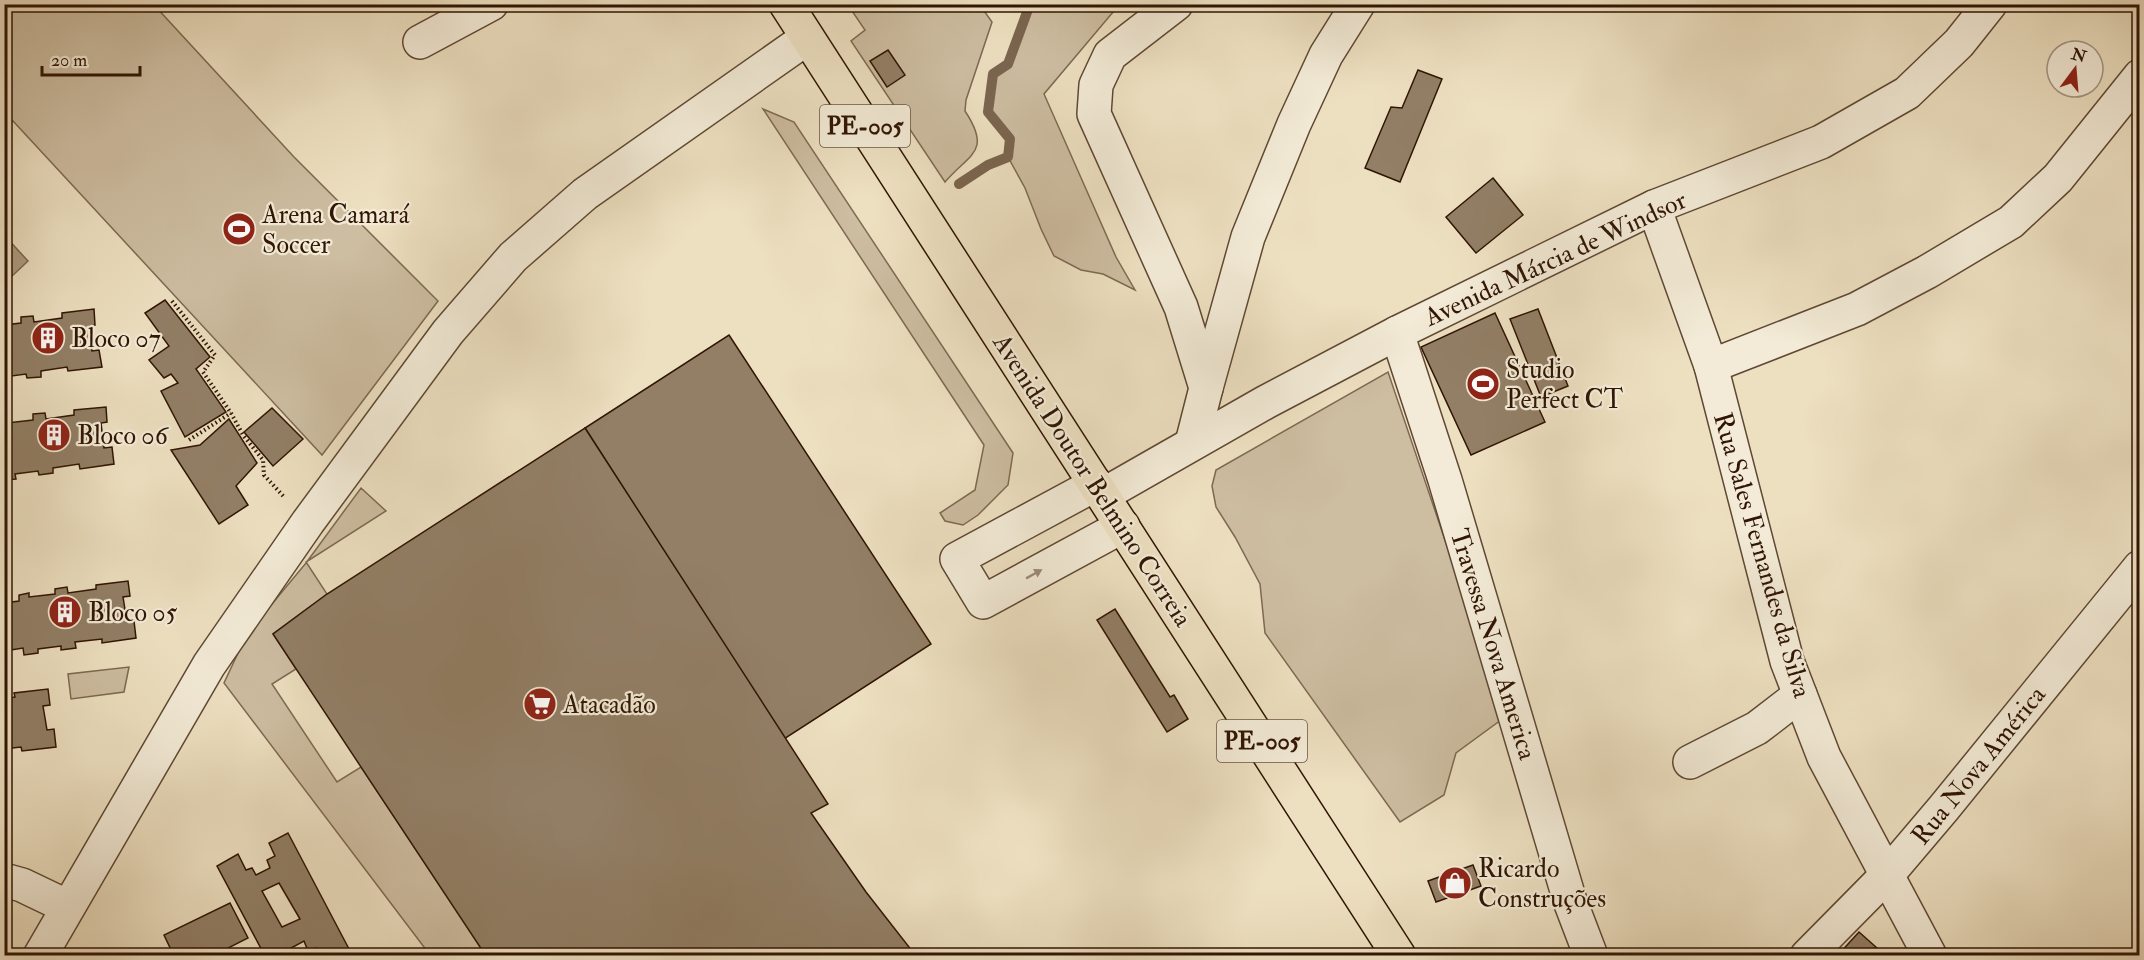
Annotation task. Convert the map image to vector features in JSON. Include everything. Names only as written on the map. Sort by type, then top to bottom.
[{"type":"main road","name":"Avenida Doutor Belmino Correia","points":[[786,4],[1399,956]]},
{"type":"street","points":[[420,42],[491,4]]},
{"type":"street","points":[[1176,4],[1110,55],[1096,86],[1094,114],[1181,307],[1206,388]]},
{"type":"street","points":[[1192,443],[1252,227],[1294,124],[1326,55],[1358,4]]},
{"type":"street","name":"Avenida Márcia de Windsor","points":[[1123,526],[983,602],[957,559],[1192,443],[1397,333],[1654,207],[1821,142],[1907,93],[1959,43],[1990,4]]},
{"type":"street","points":[[40,956],[209,664],[309,522],[448,332],[513,257],[585,194],[807,38]]},
{"type":"street","points":[[1711,366],[1857,309],[1927,272],[2011,222],[2058,178],[2139,76]]},
{"type":"street","name":"Rua Sales Fernandes da Silva","points":[[1654,207],[1711,366],[1781,639],[1800,695],[1824,757],[1930,956]]},
{"type":"street","name":"Travessa Nova America","points":[[1397,333],[1445,480],[1570,901],[1592,956]]},
{"type":"street","name":"Rua Nova América","points":[[1807,956],[1887,875],[2139,567]]},
{"type":"street","points":[[1690,762],[1757,728],[1800,695]]},
{"type":"street","points":[[4,880],[22,885],[68,906]]},
{"type":"path","points":[[172,302],[215,356],[203,372],[243,435],[263,460],[264,475],[309,522]]},
{"type":"path","points":[[189,440],[231,413]]},
{"type":"shaded area","name":"Arena Camará Soccer","points":[[5,4],[156,5],[294,157],[438,301],[322,455],[13,121],[5,126]]},
{"type":"shaded area","points":[[1030,4],[1119,5],[1044,94],[1116,257],[1135,290],[1103,274],[1081,270],[1054,256],[1025,188],[1008,157],[1010,139],[988,112],[993,74],[1008,63]]},
{"type":"shaded area","points":[[848,5],[980,5],[992,22],[966,100],[965,111],[977,135],[975,151],[945,182],[851,41],[865,30]]},
{"type":"shaded area","points":[[763,109],[794,122],[1013,453],[1008,485],[978,515],[963,525],[945,521],[940,513],[975,490],[984,445]]},
{"type":"shaded area","points":[[5,236],[28,261],[10,278],[5,272]]},
{"type":"shaded area","points":[[1388,372],[1505,717],[1456,753],[1444,795],[1400,822],[1265,633],[1260,584],[1216,507],[1212,486],[1216,470]]},
{"type":"shaded area","points":[[361,488],[386,511],[307,561]]},
{"type":"shaded area","points":[[306,563],[327,594],[273,634],[296,669],[272,684],[337,782],[361,767],[486,955],[430,955],[224,683],[247,634]]},
{"type":"shaded area","points":[[129,667],[124,692],[71,699],[68,674]]},
{"type":"building","points":[[888,50],[905,75],[887,87],[870,61]]},
{"type":"building","points":[[1418,70],[1442,79],[1400,182],[1365,168],[1391,107],[1402,108]]},
{"type":"building","points":[[1493,178],[1523,215],[1476,253],[1446,217]]},
{"type":"building","points":[[165,300],[210,357],[196,369],[226,412],[185,437],[161,391],[178,383],[171,374],[164,378],[149,360],[169,346],[145,313]]},
{"type":"building","name":"Bloco 07","points":[[94,309],[95,325],[89,326],[92,351],[99,350],[102,367],[68,371],[67,367],[41,371],[41,377],[27,378],[26,374],[4,377],[4,325],[21,323],[21,317],[33,316],[34,322],[62,318],[62,313]]},
{"type":"building","points":[[1538,309],[1568,386],[1541,397],[1510,319]]},
{"type":"building","name":"Studio Perfect CT","points":[[1495,313],[1545,422],[1471,455],[1421,347]]},
{"type":"building","points":[[729,335],[931,644],[784,739],[585,428]]},
{"type":"building","name":"Bloco 06","points":[[106,407],[107,422],[101,423],[104,448],[112,447],[114,464],[80,469],[79,464],[53,468],[53,473],[39,475],[38,471],[15,474],[16,479],[4,480],[4,419],[7,419],[7,423],[33,420],[33,414],[45,413],[46,419],[74,415],[74,410]]},
{"type":"building","points":[[272,408],[303,439],[273,466],[244,432]]},
{"type":"building","points":[[229,419],[257,463],[236,486],[248,505],[219,524],[171,450],[200,445]]},
{"type":"building","name":"Atacadão","points":[[585,428],[828,804],[811,813],[866,892],[916,956],[486,956],[273,634],[327,594]]},
{"type":"building","name":"Bloco 05","points":[[128,581],[130,596],[123,597],[127,622],[134,621],[136,638],[102,643],[102,639],[75,642],[76,648],[61,650],[61,646],[38,649],[38,653],[24,655],[23,648],[4,651],[4,603],[19,601],[19,595],[29,593],[29,597],[55,594],[55,589],[67,587],[68,593],[96,589],[96,585]]},
{"type":"building","points":[[1115,609],[1170,697],[1174,695],[1188,719],[1167,732],[1097,620]]},
{"type":"building","points":[[48,689],[50,705],[43,706],[47,730],[54,729],[56,747],[22,751],[21,747],[4,749],[4,699],[15,697],[14,693]]},
{"type":"building","points":[[288,833],[349,949],[338,956],[320,956],[316,948],[308,951],[304,941],[291,948],[295,955],[293,956],[265,956],[217,866],[238,854],[246,870],[252,868],[256,875],[270,868],[267,860],[275,856],[269,843]],"holes":[[[279,883],[300,919],[282,927],[262,891]]]},
{"type":"building","name":"Ricardo Construções","points":[[1473,865],[1481,886],[1436,902],[1428,881]]},
{"type":"building","points":[[230,903],[248,938],[226,949],[229,956],[198,956],[197,952],[189,955],[187,951],[174,956],[164,935]]},
{"type":"building","points":[[1859,932],[1886,956],[1837,956]]},
{"type":"waterway","points":[[959,184],[988,165],[1008,157],[1010,139],[988,112],[993,74],[1008,64],[1030,4]]},
{"type":"place","name":"Arena Camará Soccer","points":[[239,229]]},
{"type":"place","name":"Bloco 07","points":[[48,338]]},
{"type":"place","name":"Studio Perfect CT","points":[[1483,384]]},
{"type":"place","name":"Bloco 06","points":[[54,435]]},
{"type":"place","name":"Bloco 05","points":[[65,612]]},
{"type":"place","name":"Atacadão","points":[[540,704]]},
{"type":"place","name":"Ricardo Construções","points":[[1455,883]]}]
